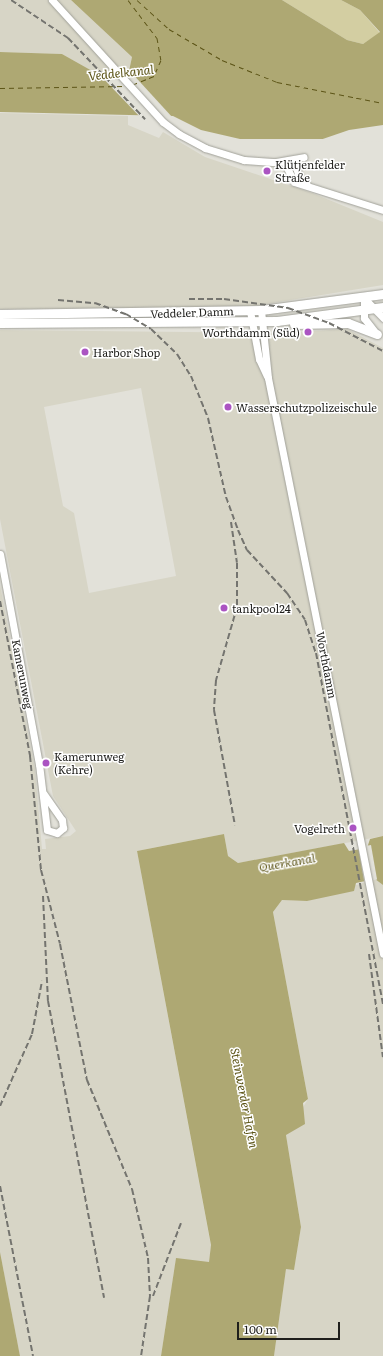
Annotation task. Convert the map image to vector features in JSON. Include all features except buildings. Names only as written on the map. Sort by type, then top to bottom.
[{"type":"main road","name":"Veddeler Damm","points":[[0,314],[250,311],[364,298],[383,294]]},
{"type":"main road","name":"Veddeler Damm","points":[[0,323],[262,322],[378,308]]},
{"type":"main road","points":[[277,321],[309,325],[348,323],[377,334]]},
{"type":"street","points":[[52,0],[115,71],[160,118],[187,139],[223,154],[259,162],[284,162],[304,157]]},
{"type":"street","points":[[294,160],[300,177],[307,185]]},
{"type":"street","points":[[284,162],[291,179],[383,210]]},
{"type":"street","points":[[364,298],[378,308],[383,318]]},
{"type":"street","points":[[364,298],[365,321],[377,334]]},
{"type":"street","name":"Worthdamm","points":[[261,310],[268,378],[383,954]]},
{"type":"street","name":"Worthdamm","points":[[250,311],[259,359],[268,378]]},
{"type":"street","name":"Kamerunweg","points":[[0,554],[44,794],[47,830],[57,833],[63,828],[62,820],[44,794]]},
{"type":"shaded area","points":[[0,0],[71,0],[132,57],[129,71],[94,72],[62,54],[0,52]]},
{"type":"shaded area","points":[[282,0],[341,0],[360,10],[380,33],[363,44],[347,40]]},
{"type":"shaded area","points":[[0,113],[128,116],[128,125],[159,138],[163,132],[205,157],[312,193],[383,222],[383,285],[242,308],[0,309]]},
{"type":"shaded area","points":[[347,329],[383,348],[383,836],[238,863],[228,856],[224,834],[137,851],[211,1246],[209,1263],[176,1259],[161,1356],[20,1356],[0,1252],[0,585],[35,770],[42,849],[46,849],[45,839],[70,836],[76,831],[53,796],[0,519],[0,330],[280,333]],"holes":[[[141,388],[176,576],[89,593],[74,513],[63,506],[44,407]]]},
{"type":"shaded area","points":[[375,879],[383,885],[383,1356],[274,1356],[286,1268],[294,1269],[301,1227],[286,1135],[308,1099],[273,912],[282,900],[307,901]]},
{"type":"water","name":"Veddelkanal","points":[[71,0],[282,0],[347,40],[363,44],[380,32],[360,10],[341,0],[383,0],[383,139],[240,139],[201,130],[173,116],[0,112],[0,52],[62,54],[94,72],[129,71],[132,57]]},
{"type":"water","points":[[224,834],[228,856],[238,863],[344,843],[349,851],[367,848],[370,839],[383,836],[383,885],[375,879],[356,883],[354,891],[307,901],[282,900],[273,912],[308,1099],[303,1103],[305,1124],[286,1135],[301,1227],[294,1270],[286,1269],[274,1356],[161,1356],[176,1258],[209,1262],[211,1245],[137,851]]},
{"type":"water","points":[[0,1252],[20,1356],[0,1356]]},
{"type":"pier","points":[[129,70],[173,118],[141,118],[97,72]]},
{"type":"pier","points":[[383,125],[383,141],[314,142],[349,130]]},
{"type":"pier","points":[[371,845],[377,879],[364,882],[358,847]]},
{"type":"ferry route","points":[[128,0],[157,38],[161,60],[154,76],[132,85]]},
{"type":"ferry route","points":[[137,0],[169,29],[222,60],[277,82],[383,103]]},
{"type":"ferry route","points":[[0,88],[125,86]]},
{"type":"railway","points":[[11,0],[68,38],[145,119]]},
{"type":"railway","points":[[189,299],[224,299],[288,308],[329,323],[383,351]]},
{"type":"railway","points":[[58,300],[95,303],[126,314],[151,329],[177,354],[191,376],[208,418],[226,497],[247,550],[287,593],[305,620],[316,653],[383,1005]]},
{"type":"railway","points":[[231,522],[237,563],[237,607],[216,680],[214,710],[235,825]]},
{"type":"railway","points":[[0,601],[30,756],[41,870],[60,944],[87,1080],[132,1189],[148,1258],[150,1296],[141,1356]]},
{"type":"railway","points":[[43,896],[48,1001],[104,1298]]},
{"type":"railway","points":[[369,954],[383,1057]]},
{"type":"railway","points":[[0,1106],[32,1034],[42,981]]},
{"type":"railway","points":[[0,1186],[33,1356]]},
{"type":"railway","points":[[153,1296],[181,1223]]},
{"type":"place","name":"Klütjenfelder Straße","points":[[267,171]]},
{"type":"place","name":"Worthdamm (Süd)","points":[[308,332]]},
{"type":"place","name":"Harbor Shop","points":[[85,352]]},
{"type":"place","name":"Wasserschutzpolizeischule","points":[[228,407]]},
{"type":"place","name":"tankpool24","points":[[224,608]]},
{"type":"place","name":"Kamerunweg (Kehre)","points":[[46,763]]},
{"type":"place","name":"Vogelreth","points":[[353,828]]},
{"type":"water label","name":"Querkanal","points":[[287,863]]},
{"type":"water label","name":"Steinwerder Hafen","points":[[244,1098]]}]
